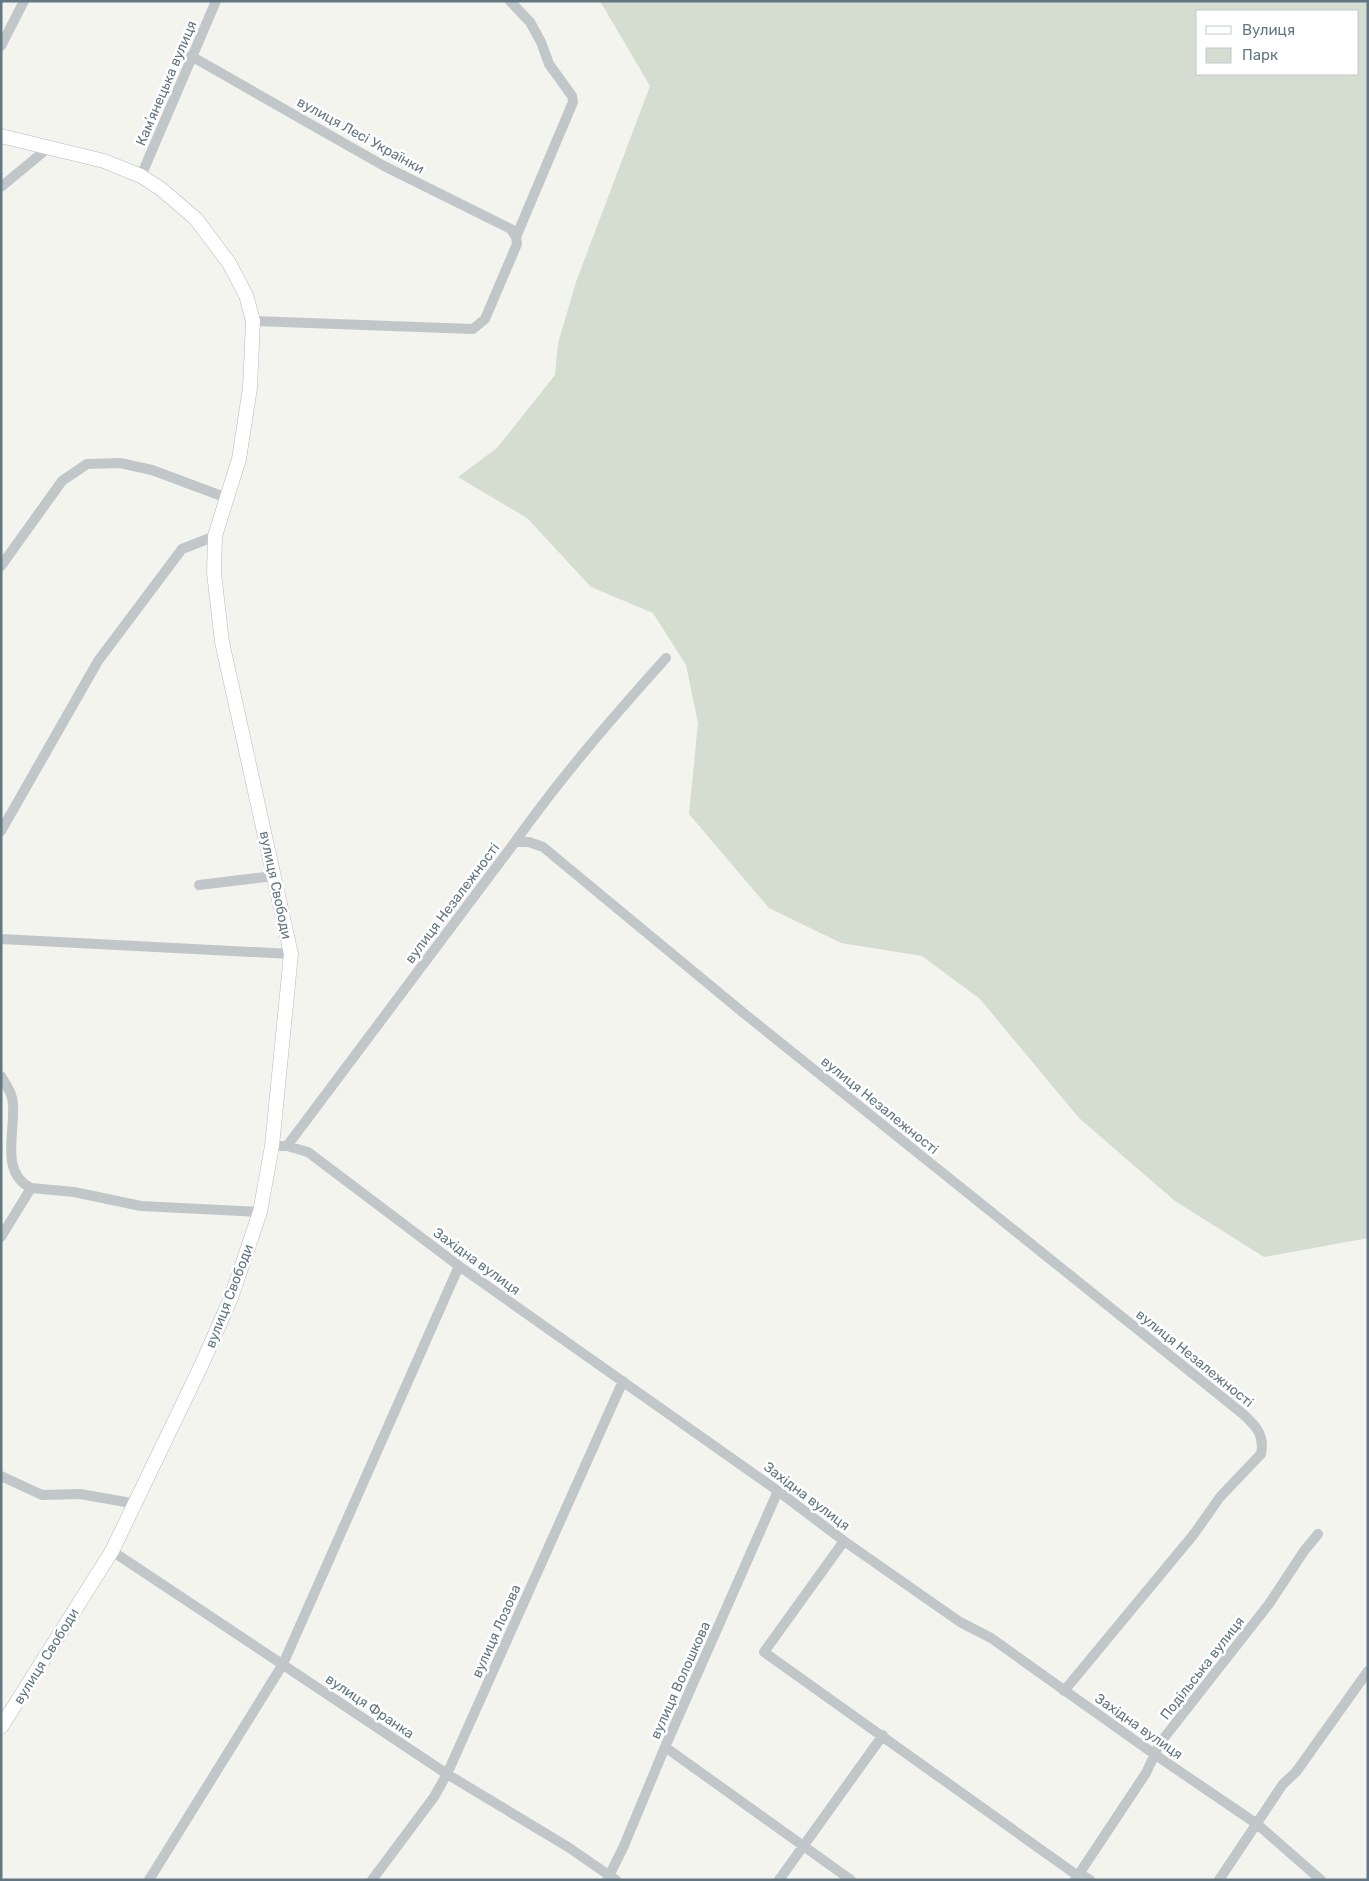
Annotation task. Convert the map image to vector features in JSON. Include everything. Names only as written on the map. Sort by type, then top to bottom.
[{"type":"street","points":[[1,46],[24,1]]},
{"type":"street","name":"Камʼянецька вулиця","points":[[141,176],[216,1]]},
{"type":"street","points":[[253,321],[473,329],[485,319],[517,244],[516,237],[573,102],[572,96],[550,64],[530,22],[510,1]]},
{"type":"street","name":"вулиця Лесі Українки","points":[[191,56],[384,166],[511,229],[516,237]]},
{"type":"street","name":"вулиця Свободи","points":[[1,136],[104,161],[141,176],[161,189],[196,219],[229,263],[246,295],[253,321],[250,388],[239,459],[215,536],[214,573],[222,642],[291,954],[272,1146],[260,1212],[231,1298],[136,1504],[112,1551],[1,1727]]},
{"type":"street","points":[[1,187],[48,148]]},
{"type":"street","points":[[1,566],[19,544],[44,503],[62,481],[87,464],[120,463],[152,470],[227,498]]},
{"type":"street","points":[[1,831],[98,661],[182,549],[215,536]]},
{"type":"street","points":[[515,842],[571,768],[666,658]]},
{"type":"street","name":"вулиця Незалежності","points":[[287,1146],[515,842],[536,844],[553,855],[668,952],[694,970],[746,1015],[1237,1409],[1259,1430],[1263,1445],[1262,1454],[1220,1497],[1194,1534],[1064,1691]]},
{"type":"street","points":[[199,885],[274,876]]},
{"type":"street","points":[[1,939],[291,954]]},
{"type":"street","points":[[1,1076],[13,1102],[12,1118],[2,1148],[5,1171],[11,1179],[31,1188],[74,1192],[141,1206],[260,1212]]},
{"type":"street","name":"Західна вулиця","points":[[272,1146],[287,1146],[308,1152],[459,1266],[778,1491],[844,1541],[960,1622],[991,1638],[1154,1754],[1257,1824],[1321,1880]]},
{"type":"street","points":[[1,1237],[31,1188]]},
{"type":"street","points":[[149,1880],[283,1664],[459,1266]]},
{"type":"street","name":"вулиця Лозова","points":[[372,1880],[420,1818],[447,1774],[623,1381]]},
{"type":"street","points":[[1,1476],[42,1495],[80,1494],[136,1504]]},
{"type":"street","name":"вулиця Волошкова","points":[[611,1878],[665,1746],[778,1491]]},
{"type":"street","name":"Подільська вулиця","points":[[1077,1876],[1146,1773],[1154,1754],[1269,1604],[1304,1551],[1318,1534]]},
{"type":"street","points":[[844,1541],[764,1652],[883,1735],[1077,1876],[1090,1880]]},
{"type":"street","name":"вулиця Франка","points":[[112,1551],[447,1774],[568,1847],[611,1878]]},
{"type":"street","points":[[1219,1880],[1257,1824],[1368,1671]]},
{"type":"street","points":[[779,1880],[883,1735]]},
{"type":"street","points":[[665,1746],[851,1880]]},
{"type":"green space","points":[[600,1],[1368,1],[1368,1238],[1264,1257],[1175,1201],[1079,1118],[980,999],[922,956],[841,943],[769,908],[689,814],[698,723],[686,665],[653,613],[591,587],[527,518],[458,477],[497,448],[555,375],[558,343],[576,282],[650,86]]}]
